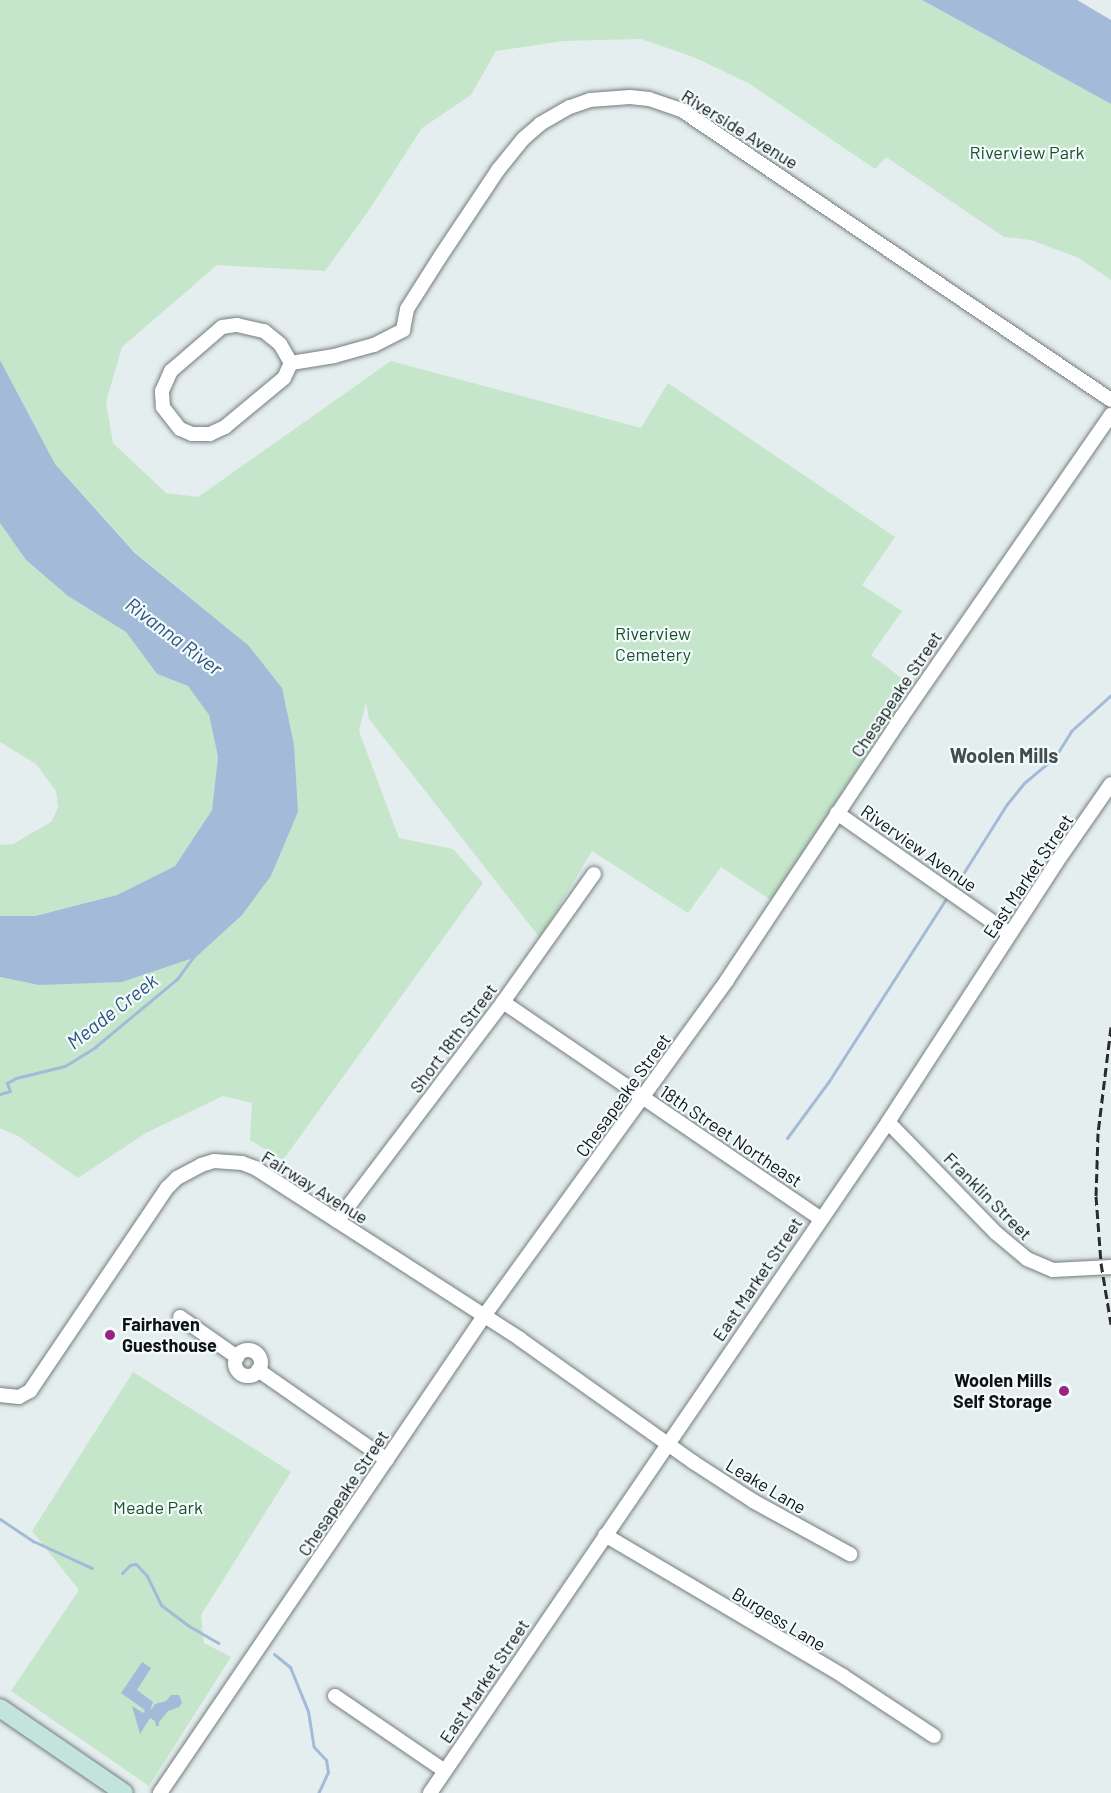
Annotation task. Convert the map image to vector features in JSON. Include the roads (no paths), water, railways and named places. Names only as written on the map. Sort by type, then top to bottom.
[{"type":"main road","points":[[0,1708],[103,1787],[124,1793]]},
{"type":"street","name":"Riverside Avenue","points":[[291,363],[334,356],[374,345],[403,330],[407,309],[498,170],[523,139],[540,124],[570,107],[599,99],[630,97],[649,99],[683,111],[1111,400]]},
{"type":"street","points":[[237,325],[264,332],[280,344],[291,363],[284,378],[225,427],[210,434],[192,434],[180,429],[163,407],[162,391],[171,371],[222,327],[237,325]]},
{"type":"street","name":"Chesapeake Street","points":[[160,1793],[484,1316],[644,1099],[727,980],[837,813],[1111,416]]},
{"type":"street","name":"East Market Street","points":[[430,1793],[820,1218],[888,1122],[1111,784]]},
{"type":"street","name":"Riverview Avenue","points":[[837,813],[1010,934]]},
{"type":"street","name":"Short 18th Street","points":[[337,1221],[502,1002],[594,874]]},
{"type":"street","name":"18th Street Northeast","points":[[502,1002],[820,1218]]},
{"type":"street","name":"Franklin Street","points":[[888,1122],[996,1233],[1027,1259],[1053,1270],[1111,1267]]},
{"type":"street","name":"Fairway Avenue","points":[[0,1395],[19,1397],[30,1391],[167,1188],[188,1170],[214,1161],[242,1162],[255,1168],[520,1339],[667,1443]]},
{"type":"street","points":[[180,1317],[237,1357],[236,1369],[242,1374],[250,1376],[258,1370],[387,1460]]},
{"type":"street","name":"Leake Lane","points":[[667,1443],[753,1501],[850,1554]]},
{"type":"street","name":"Burgess Lane","points":[[604,1535],[843,1676],[934,1736]]},
{"type":"street","points":[[335,1696],[445,1771]]},
{"type":"water","points":[[922,0],[1077,0],[1111,20],[1111,104]]},
{"type":"water","name":"Rivanna River","points":[[0,360],[55,464],[135,553],[248,645],[282,688],[294,745],[298,812],[271,876],[242,915],[196,957],[122,982],[39,985],[0,977],[0,916],[35,916],[117,895],[175,866],[212,810],[218,757],[209,715],[188,686],[157,674],[126,632],[68,596],[26,560],[0,523]]},
{"type":"water","points":[[142,1662],[151,1668],[137,1690],[153,1702],[150,1711],[155,1704],[166,1701],[171,1695],[179,1695],[182,1703],[179,1707],[168,1711],[159,1722],[159,1726],[156,1726],[155,1721],[150,1718],[140,1734],[132,1706],[143,1713],[145,1710],[121,1693]]},
{"type":"waterway","points":[[954,888],[1007,804],[1024,783],[1055,757],[1071,731],[1111,695]]},
{"type":"waterway","points":[[787,1138],[829,1081],[946,899]]},
{"type":"waterway","name":"Meade Creek","points":[[0,1094],[10,1091],[7,1083],[16,1078],[65,1066],[95,1047],[177,979],[194,956]]},
{"type":"waterway","name":"Meade Creek","points":[[0,1519],[33,1541],[92,1568]]},
{"type":"waterway","name":"Meade Creek","points":[[122,1573],[130,1565],[136,1564],[147,1576],[161,1605],[189,1626],[218,1643]]},
{"type":"waterway","name":"Meade Creek","points":[[274,1654],[290,1667],[308,1711],[314,1747],[326,1760],[328,1772],[318,1793]]},
{"type":"railway","points":[[1111,1027],[1098,1133],[1096,1196],[1101,1263],[1111,1324]]},
{"type":"place","name":"Fairhaven Guesthouse","points":[[110,1335]]},
{"type":"place","name":"Woolen Mills Self Storage","points":[[1064,1391]]},
{"type":"district","name":"Woolen Mills","points":[[1004,755]]},
{"type":"park label","name":"Riverview Park","points":[[1027,152]]},
{"type":"park label","name":"Riverview Cemetery","points":[[653,644]]},
{"type":"park label","name":"Meade Park","points":[[158,1507]]}]
